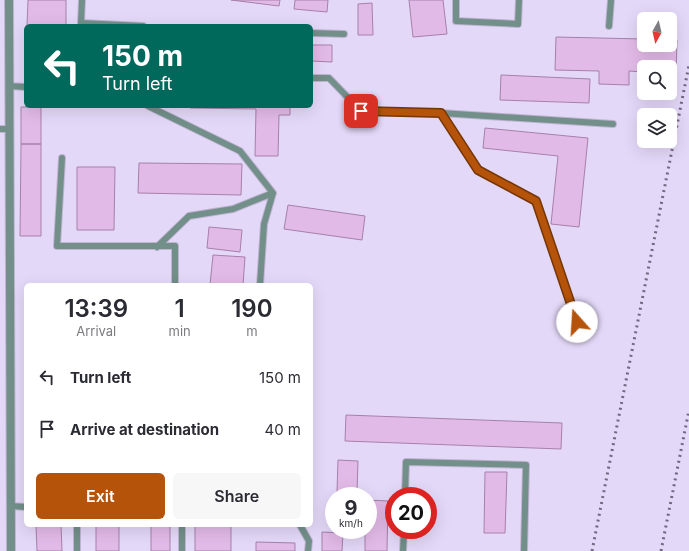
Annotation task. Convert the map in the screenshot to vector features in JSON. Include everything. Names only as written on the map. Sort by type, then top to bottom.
[{"type":"street","points":[[9,0],[11,551]]},
{"type":"lane","points":[[81,24],[82,0]]},
{"type":"lane","points":[[456,0],[456,21],[518,24],[519,0]]},
{"type":"lane","points":[[609,26],[611,0]]},
{"type":"lane","points":[[313,33],[344,34]]},
{"type":"lane","points":[[313,78],[329,78],[361,111],[441,113],[613,124]]},
{"type":"lane","points":[[9,86],[24,87]]},
{"type":"lane","points":[[152,108],[240,151],[273,193]]},
{"type":"lane","points":[[441,113],[478,170],[536,201],[577,322]]},
{"type":"lane","points":[[0,129],[9,129]]},
{"type":"lane","points":[[62,158],[57,246],[175,246],[175,283]]},
{"type":"lane","points":[[157,247],[189,216],[233,209],[273,193]]},
{"type":"lane","points":[[260,283],[264,224],[273,193]]},
{"type":"lane","points":[[405,487],[406,462],[526,465],[524,551]]},
{"type":"lane","points":[[11,506],[24,507]]},
{"type":"lane","points":[[77,527],[77,551]]},
{"type":"lane","points":[[182,527],[182,551]]},
{"type":"lane","points":[[301,527],[309,541],[308,551]]},
{"type":"lane","points":[[403,551],[404,539]]},
{"type":"building","points":[[28,0],[66,0],[66,24],[27,24]]},
{"type":"building","points":[[231,0],[280,0],[279,6]]},
{"type":"building","points":[[295,0],[328,0],[327,12],[294,9]]},
{"type":"building","points":[[409,0],[443,0],[447,34],[413,37]]},
{"type":"building","points":[[372,3],[373,35],[358,35],[358,4]]},
{"type":"building","points":[[556,37],[637,39],[637,52],[677,52],[676,60],[637,60],[637,72],[629,71],[629,85],[599,84],[599,71],[555,70]]},
{"type":"building","points":[[313,45],[332,45],[332,62],[313,61]]},
{"type":"building","points":[[501,75],[590,79],[589,103],[500,100]]},
{"type":"building","points":[[21,107],[41,108],[41,144],[21,144]]},
{"type":"building","points":[[190,108],[290,108],[290,115],[279,115],[278,156],[255,156],[256,109]]},
{"type":"building","points":[[485,128],[588,138],[579,227],[551,224],[558,156],[483,148]]},
{"type":"building","points":[[21,144],[41,144],[41,236],[20,236]]},
{"type":"building","points":[[139,163],[242,164],[241,195],[138,193]]},
{"type":"building","points":[[77,167],[115,167],[114,230],[77,230]]},
{"type":"building","points":[[288,205],[365,216],[362,240],[284,229]]},
{"type":"building","points":[[209,227],[242,230],[240,252],[207,248]]},
{"type":"building","points":[[213,255],[245,257],[243,283],[210,283]]},
{"type":"building","points":[[346,415],[562,423],[561,449],[345,441]]},
{"type":"building","points":[[338,460],[358,461],[357,487],[337,487]]},
{"type":"building","points":[[485,472],[507,472],[505,533],[484,533]]},
{"type":"building","points":[[377,500],[385,501],[385,539],[387,539],[387,551],[365,551],[365,539],[377,539]]},
{"type":"building","points":[[36,527],[61,527],[62,551],[37,551]]},
{"type":"building","points":[[96,527],[119,527],[119,551],[96,551]]},
{"type":"building","points":[[151,527],[170,527],[170,551],[151,551]]},
{"type":"building","points":[[195,527],[231,527],[231,551],[195,551]]},
{"type":"building","points":[[322,532],[325,532],[325,539],[343,539],[342,551],[322,551]]},
{"type":"building","points":[[256,542],[295,543],[295,551],[256,551]]},
{"type":"railway","points":[[592,551],[689,65]]},
{"type":"railway","points":[[661,551],[689,410]]},
{"type":"route","points":[[361,111],[441,113],[478,170],[536,201],[577,322]]}]
